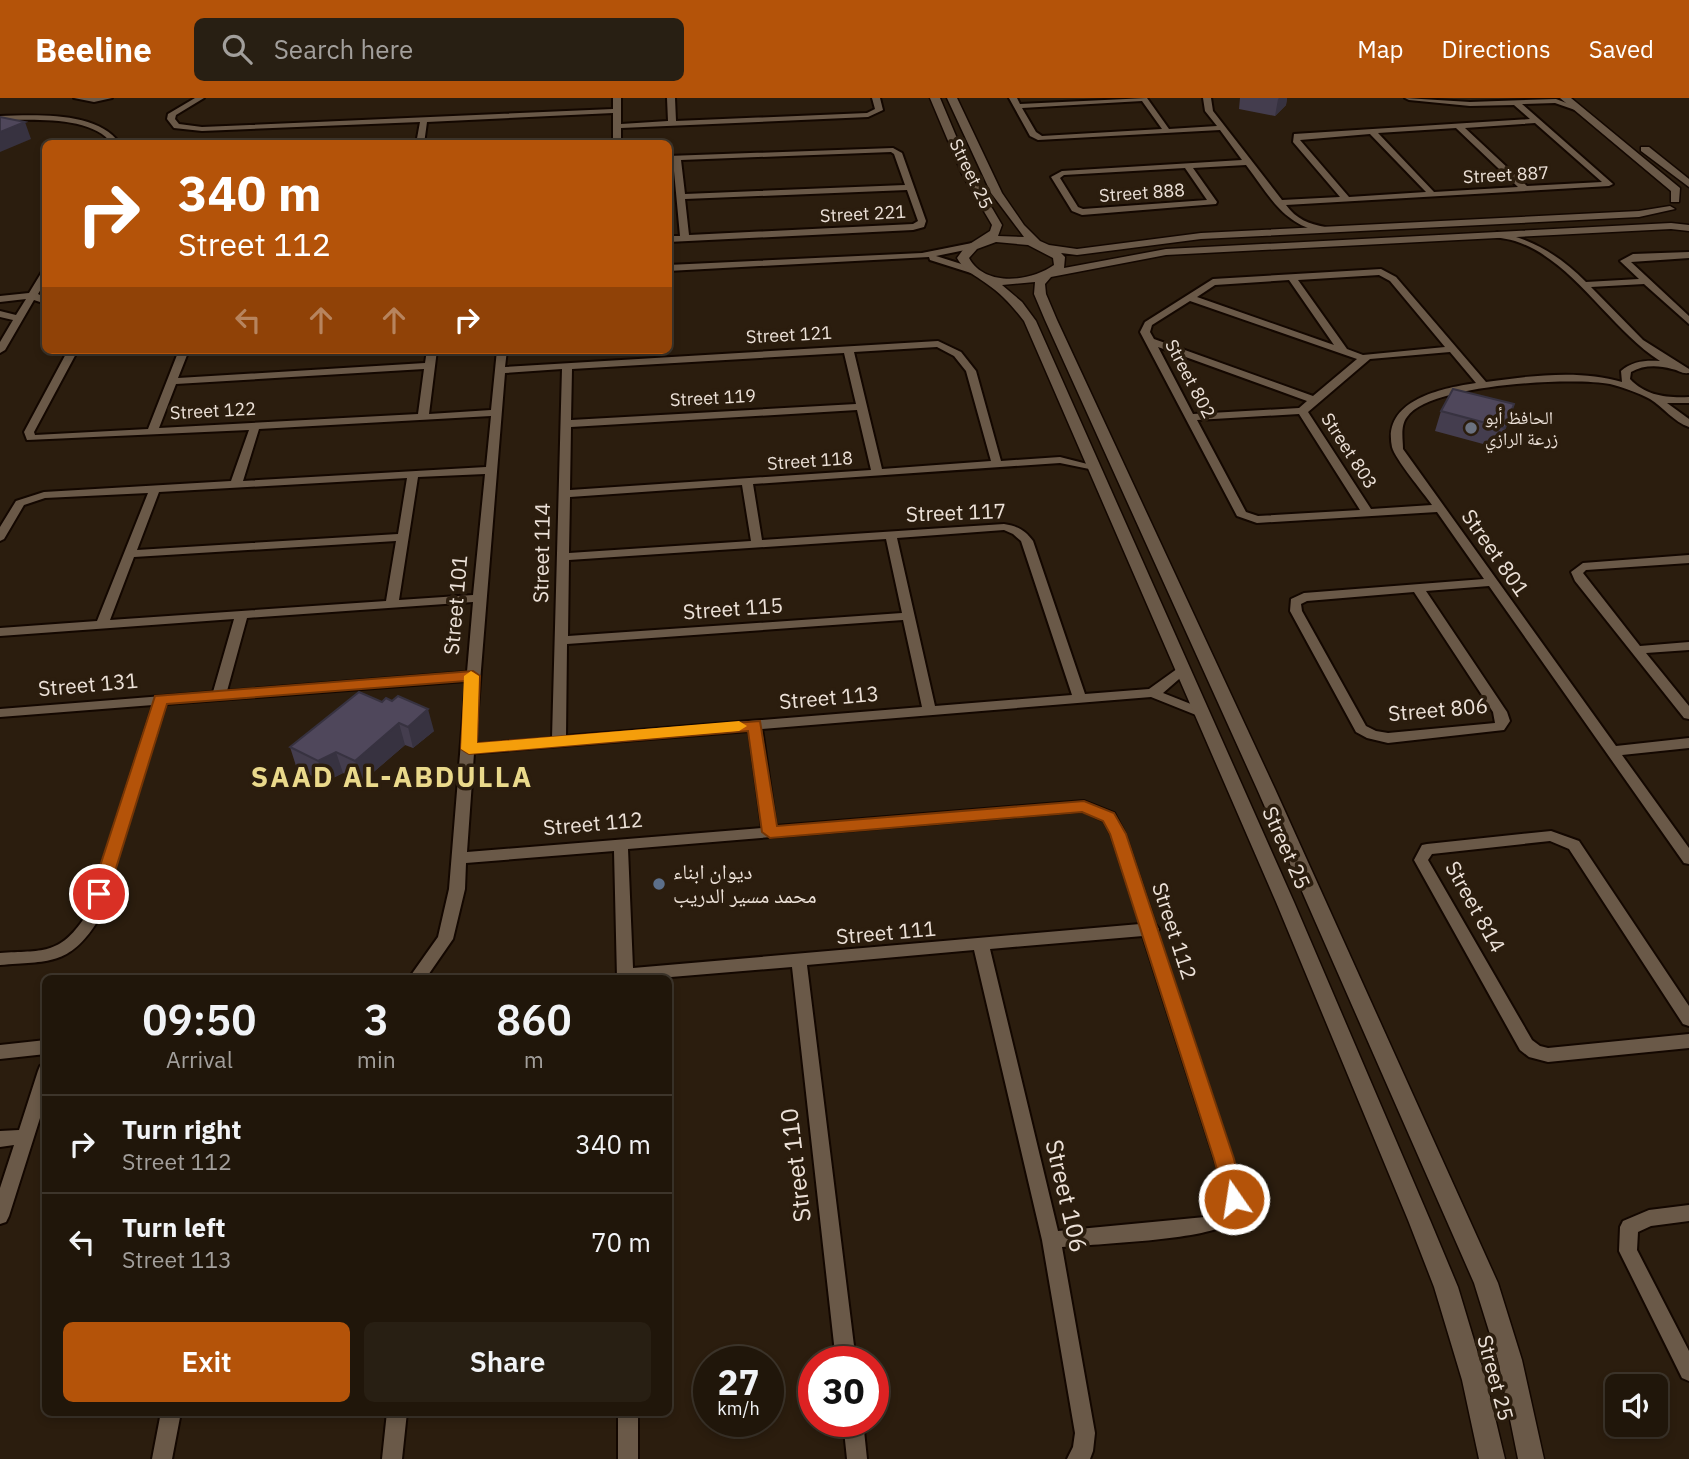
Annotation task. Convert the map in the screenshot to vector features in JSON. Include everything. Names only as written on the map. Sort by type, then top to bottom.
[{"type":"street","points":[[78,98],[108,98]]},
{"type":"street","points":[[200,98],[172,114],[171,119],[177,126],[202,129],[617,111]]},
{"type":"street","points":[[617,98],[617,140]]},
{"type":"street","points":[[671,98],[672,124]]},
{"type":"street","points":[[617,126],[868,115],[879,110],[876,98]]},
{"type":"street","name":"Street 25","points":[[935,98],[967,174],[997,225],[995,233],[976,244]]},
{"type":"street","name":"Street 25","points":[[952,98],[994,189],[1014,219],[1035,242]]},
{"type":"street","points":[[1207,98],[1209,111],[1289,215],[1306,226],[1322,229]]},
{"type":"street","points":[[1409,98],[1470,104],[1547,100],[1578,109]]},
{"type":"street","points":[[1564,98],[1676,190],[1672,204],[1678,219],[1689,227]]},
{"type":"street","points":[[1582,98],[1625,133]]},
{"type":"street","points":[[1167,131],[1144,99],[1016,102],[1033,134],[1041,138],[1222,128]]},
{"type":"street","name":"Street 887","points":[[1280,203],[1609,184],[1515,103]]},
{"type":"street","points":[[0,118],[41,118],[85,124],[110,132],[115,140]]},
{"type":"street","points":[[421,140],[424,119]]},
{"type":"street","points":[[1347,200],[1296,140],[1297,136],[1538,121]]},
{"type":"street","points":[[947,125],[959,125],[972,156],[980,160]]},
{"type":"street","points":[[1457,125],[1527,190]]},
{"type":"street","points":[[1371,130],[1433,195]]},
{"type":"street","points":[[1635,141],[1689,184]]},
{"type":"street","name":"Street 221","points":[[672,239],[918,226],[922,221],[898,153],[888,149],[673,158]]},
{"type":"street","points":[[673,158],[681,197],[685,238]]},
{"type":"street","name":"Street 888","points":[[1188,166],[1213,202],[1079,212],[1055,177],[1062,173],[1248,162]]},
{"type":"street","points":[[681,197],[910,187]]},
{"type":"street","points":[[672,268],[922,256],[996,239],[1035,242],[1066,252],[1093,251],[1201,236],[1639,214],[1689,196]]},
{"type":"street","points":[[1273,233],[1287,229],[1291,223],[1289,215]]},
{"type":"street","points":[[922,256],[944,260],[989,279],[1018,282],[1166,253],[1689,227]]},
{"type":"street","points":[[1545,251],[1539,240],[1544,235],[1558,232]]},
{"type":"street","points":[[1489,235],[1518,238],[1545,251],[1641,343],[1687,372]]},
{"type":"street","points":[[971,270],[963,258],[976,244]]},
{"type":"street","name":"Street 25","points":[[1050,248],[1059,257],[1059,266],[1039,284],[1040,294],[1274,807],[1486,1283],[1510,1360],[1531,1459]]},
{"type":"street","points":[[1689,256],[1626,259],[1626,263],[1689,321]]},
{"type":"street","name":"Street 802","points":[[1440,508],[1248,518],[1241,514],[1145,332],[1148,324],[1207,285],[1220,280],[1374,272],[1386,274],[1483,385]]},
{"type":"street","points":[[1292,276],[1343,350]]},
{"type":"street","points":[[0,350],[42,279]]},
{"type":"street","name":"Street 25","points":[[989,279],[1018,305],[1030,321],[1181,670],[1291,914],[1446,1287],[1474,1380],[1492,1459]]},
{"type":"street","points":[[1581,285],[1646,281]]},
{"type":"street","points":[[0,299],[32,295],[42,300]]},
{"type":"street","points":[[1189,297],[1363,358],[1378,354],[1453,349]]},
{"type":"street","points":[[25,308],[42,302]]},
{"type":"street","points":[[1672,305],[1689,304]]},
{"type":"street","points":[[0,314],[18,319]]},
{"type":"street","points":[[1150,341],[1313,400]]},
{"type":"street","points":[[1639,391],[1625,379],[1625,374],[1644,357],[1641,343]]},
{"type":"street","name":"Street 121","points":[[501,370],[938,344],[954,349],[971,371],[997,465]]},
{"type":"street","points":[[848,349],[878,474]]},
{"type":"street","name":"Street 122","points":[[71,354],[29,432],[32,438],[497,412]]},
{"type":"street","points":[[152,432],[182,354]]},
{"type":"street","points":[[423,416],[431,354]]},
{"type":"street","name":"Street 101","points":[[419,975],[445,939],[457,889],[479,598],[502,354]]},
{"type":"street","name":"Street 803","points":[[1363,358],[1302,411],[1368,513]]},
{"type":"street","name":"Street 801","points":[[1579,380],[1632,367],[1658,364],[1687,372]]},
{"type":"street","points":[[172,381],[429,366]]},
{"type":"street","name":"Street 114","points":[[559,741],[567,366]]},
{"type":"street","name":"Street 801","points":[[1653,397],[1608,381],[1483,385],[1442,391],[1423,399],[1405,411],[1396,428],[1398,449],[1689,859]]},
{"type":"street","points":[[1653,397],[1689,402],[1689,422]]},
{"type":"street","points":[[1653,397],[1689,422]]},
{"type":"street","name":"Street 119","points":[[565,424],[862,407]]},
{"type":"street","points":[[1190,417],[1302,411]]},
{"type":"street","points":[[236,484],[255,426]]},
{"type":"street","points":[[1060,460],[1078,451],[1084,443]]},
{"type":"street","name":"Street 118","points":[[563,494],[1060,460],[1095,469]]},
{"type":"street","points":[[0,537],[15,508],[33,498],[491,470]]},
{"type":"street","points":[[392,604],[414,474]]},
{"type":"street","points":[[747,483],[757,544]]},
{"type":"street","points":[[102,625],[155,489]]},
{"type":"street","name":"Street 117","points":[[562,557],[1004,527],[1020,533],[1027,541],[1080,699]]},
{"type":"street","points":[[891,535],[929,710]]},
{"type":"street","points":[[130,554],[403,537]]},
{"type":"street","points":[[1689,559],[1579,568],[1579,578],[1689,715]]},
{"type":"street","name":"Street 806","points":[[1418,588],[1500,712],[1503,721],[1499,727],[1388,738],[1372,735],[1361,729],[1294,605],[1295,602],[1304,597],[1491,582]]},
{"type":"street","points":[[0,632],[479,598]]},
{"type":"street","points":[[219,695],[241,616]]},
{"type":"street","name":"Street 115","points":[[560,641],[910,616]]},
{"type":"street","points":[[1638,650],[1689,646]]},
{"type":"street","points":[[1152,693],[1165,686],[1181,670]]},
{"type":"street","name":"Street 131","points":[[2,717],[161,700],[473,676]]},
{"type":"street","name":"Street 113","points":[[469,749],[1152,693],[1201,713]]},
{"type":"street","points":[[0,959],[62,953],[80,938],[92,918],[161,700]]},
{"type":"street","points":[[755,725],[770,832]]},
{"type":"street","points":[[1611,751],[1689,743]]},
{"type":"street","name":"Street 112","points":[[461,858],[1084,806],[1109,817],[1118,834],[1151,929],[1232,1185],[1234,1199],[1229,1212],[1220,1221],[1205,1225],[1051,1240]]},
{"type":"street","points":[[1243,808],[1258,812],[1274,807]]},
{"type":"street","name":"Street 814","points":[[1689,1018],[1574,845],[1550,835],[1427,849],[1423,854],[1422,860],[1526,1045],[1535,1052],[1548,1055],[1689,1041]]},
{"type":"street","points":[[621,844],[625,975]]},
{"type":"street","name":"Street 111","points":[[637,975],[1151,929]]},
{"type":"street","name":"Street 106","points":[[981,945],[1051,1240],[1085,1433],[1083,1451],[1077,1459]]},
{"type":"street","name":"Street 110","points":[[799,961],[844,1346]]},
{"type":"street","points":[[0,1052],[42,1047]]},
{"type":"street","points":[[0,1216],[42,1084]]},
{"type":"street","points":[[0,1139],[25,1137]]},
{"type":"street","points":[[1689,1213],[1650,1218],[1629,1227],[1628,1251],[1689,1371]]},
{"type":"street","points":[[162,1459],[170,1416]]},
{"type":"street","points":[[392,1459],[397,1416]]},
{"type":"street","points":[[628,1416],[628,1459]]},
{"type":"street","points":[[855,1437],[857,1459]]},
{"type":"building","points":[[0,117],[25,122],[0,132]]},
{"type":"building","points":[[1453,389],[1514,404],[1505,428],[1441,411]]},
{"type":"building","points":[[359,692],[382,702],[386,698],[392,701],[398,696],[428,709],[408,727],[399,723],[355,761],[336,752],[318,761],[290,747]]},
{"type":"slow traffic","points":[[471,676],[469,749],[739,726]]},
{"type":"place","name":"الحافظ أبو زرعة الرازي","points":[[1471,428]]},
{"type":"place","name":"ديوان ابناء محمد مسير الدريب","points":[[659,884]]},
{"type":"district","name":"SAAD AL-ABDULLA","points":[[392,777]]},
{"type":"route","points":[[99,894],[161,700],[473,676],[469,749],[755,725],[770,832],[1084,806],[1109,817],[1118,834],[1151,929],[1232,1185],[1234,1199]]}]
